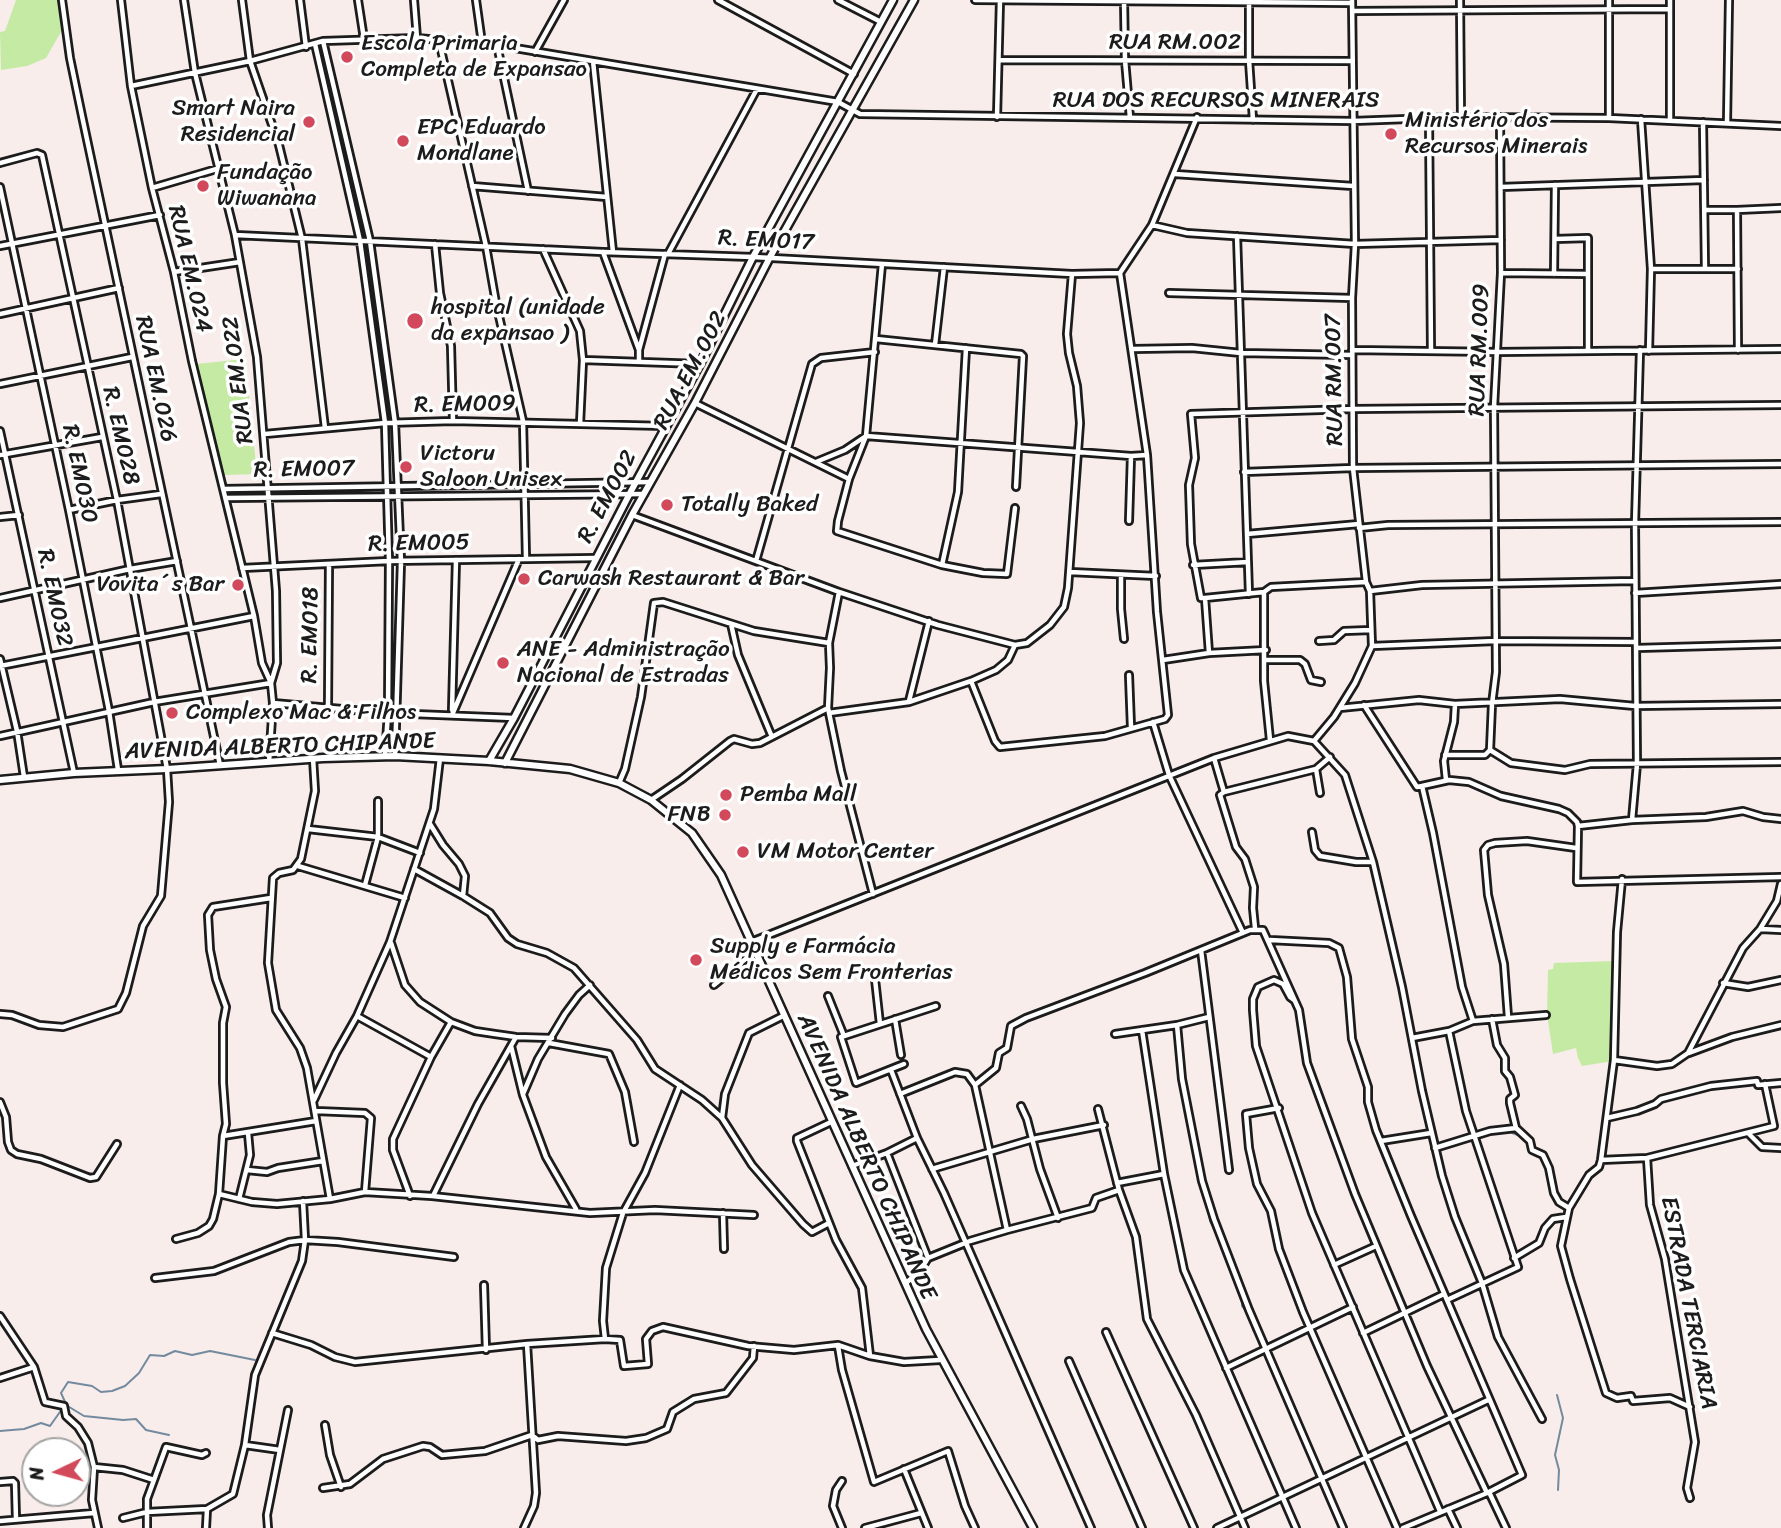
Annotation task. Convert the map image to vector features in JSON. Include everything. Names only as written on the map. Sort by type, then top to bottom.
[{"type":"street","name":"RUA EM.026","points":[[62,0],[70,58],[220,765]]},
{"type":"street","name":"RUA EM.024","points":[[121,0],[131,86],[152,188],[174,272],[191,361],[254,616],[262,663],[271,683]]},
{"type":"street","name":"RUA EM.022","points":[[184,0],[195,73],[235,235],[257,357],[276,591],[277,663],[271,683],[273,703],[269,762]]},
{"type":"street","points":[[242,0],[250,61],[279,145],[302,239],[325,428]]},
{"type":"street","points":[[300,0],[306,47]]},
{"type":"street","points":[[358,0],[364,38]]},
{"type":"street","points":[[414,0],[417,38]]},
{"type":"street","points":[[476,0],[482,44]]},
{"type":"street","points":[[535,52],[564,0]]},
{"type":"street","points":[[718,0],[853,74]]},
{"type":"street","points":[[838,0],[881,22]]},
{"type":"street","points":[[838,102],[893,0]]},
{"type":"street","name":"RUA EM.002","points":[[505,763],[632,515],[695,403],[770,257],[914,0]]},
{"type":"street","points":[[975,0],[1352,2]]},
{"type":"street","points":[[997,117],[1000,0]]},
{"type":"street","points":[[1460,0],[1461,117]]},
{"type":"street","points":[[1609,0],[1609,118]]},
{"type":"street","points":[[1670,0],[1670,121]]},
{"type":"street","points":[[1727,123],[1729,0]]},
{"type":"street","points":[[1124,1],[1130,118]]},
{"type":"street","points":[[1250,2],[1249,60],[1253,120]]},
{"type":"street","name":"RUA RM.007","points":[[1314,741],[1355,683],[1372,646],[1370,591],[1366,582],[1353,468],[1352,298],[1355,244],[1352,2]]},
{"type":"street","points":[[1352,11],[1670,9]]},
{"type":"street","points":[[131,86],[250,61],[323,41],[417,38],[497,45],[838,102],[854,109]]},
{"type":"street","points":[[323,41],[370,241],[395,423],[401,562],[395,756]]},
{"type":"street","points":[[439,41],[523,421],[526,558]]},
{"type":"street","points":[[315,44],[360,241],[385,423],[388,561],[388,713],[385,757]]},
{"type":"street","points":[[497,45],[528,191]]},
{"type":"street","name":"RUA RM.002","points":[[999,60],[1351,61]]},
{"type":"street","points":[[593,61],[613,252]]},
{"type":"street","points":[[639,362],[639,351],[666,254],[757,89]]},
{"type":"street","name":"R. EM002","points":[[489,761],[700,364],[753,257],[838,102]]},
{"type":"street","name":"RUA DOS RECURSOS MINERAIS","points":[[854,109],[860,114],[997,117],[1198,117],[1353,121],[1461,117],[1609,118],[1781,126]]},
{"type":"street","points":[[971,681],[995,741],[1000,747],[1105,736],[1168,716],[1157,612],[1147,455],[1120,273],[1152,225],[1198,117]]},
{"type":"street","name":"RUA RM.009","points":[[1490,750],[1496,672],[1494,407],[1501,273],[1500,117]]},
{"type":"street","points":[[1429,118],[1431,351]]},
{"type":"street","points":[[1642,119],[1651,269],[1649,351]]},
{"type":"street","points":[[1703,122],[1705,269]]},
{"type":"street","name":"R. EM028","points":[[0,163],[41,153],[117,500],[167,769],[169,802],[161,896],[143,926],[123,1002],[118,1009],[63,1027],[39,1025],[12,1015],[0,1014]]},
{"type":"street","points":[[152,188],[219,168]]},
{"type":"street","points":[[1175,174],[1353,186]]},
{"type":"street","points":[[1501,187],[1704,180]]},
{"type":"street","points":[[1554,274],[1555,185]]},
{"type":"street","points":[[472,186],[607,197]]},
{"type":"street","name":"R. EM030","points":[[0,187],[56,445],[109,711],[118,770]]},
{"type":"street","points":[[1705,210],[1781,208]]},
{"type":"street","points":[[1737,210],[1738,350]]},
{"type":"street","points":[[0,246],[160,215]]},
{"type":"street","points":[[1152,225],[1187,233],[1355,244],[1501,240]]},
{"type":"street","name":"R. EM017","points":[[235,235],[543,250],[770,257],[1072,274],[1120,273]]},
{"type":"street","points":[[1237,236],[1241,413],[1250,594]]},
{"type":"street","points":[[1555,239],[1588,238],[1588,351]]},
{"type":"street","points":[[435,244],[440,293],[450,346],[453,421]]},
{"type":"street","points":[[543,250],[580,331],[583,360],[580,424]]},
{"type":"street","points":[[603,252],[639,351]]},
{"type":"street","points":[[174,272],[240,262]]},
{"type":"street","points":[[882,264],[876,352],[866,436],[849,479],[837,531],[942,565],[983,573],[1007,574],[1015,508]]},
{"type":"street","points":[[935,345],[944,267]]},
{"type":"street","points":[[1651,269],[1738,269]]},
{"type":"street","points":[[1501,273],[1588,274]]},
{"type":"street","points":[[632,515],[839,592],[938,625],[1015,645],[1027,643],[1050,625],[1065,607],[1080,423],[1077,386],[1067,334],[1072,274]]},
{"type":"street","points":[[0,314],[119,288]]},
{"type":"street","points":[[1169,293],[1352,298]]},
{"type":"street","points":[[876,339],[1023,356],[1016,487]]},
{"type":"street","points":[[942,565],[957,492],[966,348]]},
{"type":"street","points":[[1133,349],[1192,348],[1241,353],[1781,349]]},
{"type":"street","points":[[1632,820],[1637,764],[1634,581],[1640,350]]},
{"type":"street","points":[[756,561],[813,364],[821,358],[876,352]]},
{"type":"street","points":[[0,384],[132,357]]},
{"type":"street","points":[[583,360],[700,364]]},
{"type":"street","points":[[695,403],[849,479]]},
{"type":"street","points":[[1366,582],[1271,587],[1264,592],[1201,598],[1193,565],[1189,485],[1195,458],[1191,414],[1353,409],[1781,405]]},
{"type":"street","name":"R. EM009","points":[[265,434],[385,423],[453,421],[666,426]]},
{"type":"street","name":"R. EM032","points":[[0,431],[3,455],[19,516],[33,592],[74,773]]},
{"type":"street","points":[[816,462],[845,450],[866,436],[1147,455]]},
{"type":"street","points":[[3,455],[103,437]]},
{"type":"street","points":[[1129,521],[1131,456]]},
{"type":"street","points":[[1244,472],[1353,468],[1781,464]]},
{"type":"street","name":"R. EM007","points":[[223,489],[650,482]]},
{"type":"street","points":[[69,510],[161,494]]},
{"type":"street","name":"R. EM007","points":[[226,498],[644,494]]},
{"type":"street","points":[[0,517],[19,516]]},
{"type":"street","points":[[1247,534],[1388,525],[1781,522]]},
{"type":"street","name":"R. EM005","points":[[242,568],[388,561],[596,558]]},
{"type":"street","points":[[452,715],[519,559]]},
{"type":"street","points":[[452,715],[456,560]]},
{"type":"street","points":[[0,598],[177,561]]},
{"type":"street","points":[[1193,565],[1248,562]]},
{"type":"street","name":"R. EM018","points":[[328,707],[329,564]]},
{"type":"street","points":[[1069,572],[1156,576]]},
{"type":"street","points":[[1121,576],[1124,639]]},
{"type":"street","points":[[1370,591],[1422,585],[1634,581]]},
{"type":"street","points":[[1635,593],[1781,584]]},
{"type":"street","points":[[839,592],[829,643],[828,711],[873,894]]},
{"type":"street","points":[[1264,592],[1264,681],[1270,740]]},
{"type":"street","points":[[1205,597],[1209,653]]},
{"type":"street","points":[[619,783],[625,769],[641,697],[654,603],[663,602],[754,631],[829,643]]},
{"type":"street","points":[[1,666],[254,616]]},
{"type":"street","points":[[909,702],[929,621]]},
{"type":"street","points":[[731,624],[737,655],[772,737]]},
{"type":"street","points":[[1319,641],[1334,640],[1344,631],[1371,630]]},
{"type":"street","points":[[1372,646],[1495,641],[1637,645],[1781,644]]},
{"type":"street","points":[[651,800],[734,739],[752,744],[760,743],[828,711],[909,702],[996,670],[1008,660],[1015,645]]},
{"type":"street","points":[[1163,660],[1209,653],[1266,650]]},
{"type":"street","points":[[0,659],[17,731],[24,777]]},
{"type":"street","points":[[1265,660],[1300,660],[1305,664],[1311,680],[1321,682]]},
{"type":"street","points":[[1129,676],[1131,727]]},
{"type":"street","points":[[0,736],[154,702],[271,683]]},
{"type":"street","points":[[1339,708],[1419,700],[1492,704],[1560,699],[1635,706],[1781,704]]},
{"type":"street","points":[[273,703],[388,713],[514,718]]},
{"type":"street","points":[[1446,780],[1445,755],[1454,722],[1455,704]]},
{"type":"street","points":[[1364,705],[1417,787],[1446,780],[1469,782],[1501,796],[1568,813],[1578,826],[1577,882],[1781,877]]},
{"type":"street","points":[[1153,722],[1169,775],[1243,933]]},
{"type":"street","points":[[750,942],[1214,758],[1288,736],[1314,741],[1345,775],[1373,862],[1402,987],[1431,1133],[1455,1217],[1482,1283],[1498,1338],[1542,1419]]},
{"type":"street","points":[[1445,755],[1485,755],[1490,750],[1511,763],[1533,768],[1565,770],[1590,764],[1781,762]]},
{"type":"street","name":"AVENIDA ALBERTO CHIPANDE","points":[[0,780],[313,758],[395,756],[570,769],[619,783],[651,800],[692,833],[722,875],[754,952],[940,1360],[1033,1528]]},
{"type":"street","points":[[1255,929],[1254,887],[1245,859],[1236,847],[1220,795],[1316,769],[1330,757]]},
{"type":"street","points":[[313,758],[315,791],[298,866],[273,878],[268,963],[276,1010],[300,1048],[316,1111],[330,1199]]},
{"type":"street","points":[[313,1101],[357,1016],[390,942],[429,823],[438,789],[440,758]]},
{"type":"street","points":[[1214,758],[1224,792]]},
{"type":"street","points":[[1316,769],[1320,793]]},
{"type":"street","points":[[1422,786],[1462,987],[1473,1021]]},
{"type":"street","points":[[365,885],[378,837],[378,801]]},
{"type":"street","points":[[1578,826],[1632,820],[1706,817],[1743,811],[1763,817],[1781,818]]},
{"type":"street","points":[[429,823],[465,876],[463,896]]},
{"type":"street","points":[[308,829],[378,837],[419,853]]},
{"type":"street","points":[[1312,832],[1315,850],[1320,856],[1373,862]]},
{"type":"street","points":[[1508,1017],[1504,964],[1488,895],[1484,850],[1495,843],[1527,841],[1576,848]]},
{"type":"street","points":[[298,866],[405,898]]},
{"type":"street","points":[[414,869],[490,913],[508,938],[574,968],[637,1040],[655,1069],[702,1100],[722,1118],[752,1165],[803,1224],[812,1232],[829,1223]]},
{"type":"street","points":[[1622,879],[1617,932],[1614,1060],[1601,1160],[1599,1167],[1590,1175],[1569,1208],[1562,1238],[1563,1255],[1606,1393],[1617,1398],[1631,1396],[1633,1401],[1670,1398],[1690,1407]]},
{"type":"street","points":[[1688,1053],[1743,948],[1760,929],[1777,901],[1781,884]]},
{"type":"street","points":[[176,1239],[198,1233],[209,1226],[213,1219],[219,1194],[226,1124],[223,1023],[226,1007],[210,950],[208,915],[213,907],[271,898]]},
{"type":"street","points":[[975,1085],[996,1068],[999,1053],[1007,1048],[1011,1026],[1243,933],[1255,929],[1263,930],[1295,1001],[1302,1025],[1307,1063],[1376,1246],[1451,1418],[1506,1528]]},
{"type":"street","points":[[1760,929],[1781,930]]},
{"type":"street","points":[[1269,940],[1329,943],[1339,948],[1347,977],[1352,1039],[1368,1087],[1371,1112],[1381,1141],[1488,1400],[1522,1475],[1403,1528]]},
{"type":"street","points":[[390,942],[405,985],[419,1002],[451,1022],[475,1031],[551,1041],[609,1054],[625,1092],[634,1142]]},
{"type":"street","points":[[1201,950],[1228,1170]]},
{"type":"street","points":[[714,985],[754,952]]},
{"type":"street","points":[[875,979],[880,1024]]},
{"type":"street","points":[[1295,1001],[1283,984],[1274,980],[1258,987],[1253,999],[1256,1046],[1312,1213],[1440,1511]]},
{"type":"street","points":[[1723,984],[1748,987],[1781,980]]},
{"type":"street","points":[[523,1095],[532,1071],[571,1004],[590,985]]},
{"type":"street","points":[[828,996],[844,1036]]},
{"type":"street","points":[[904,1064],[856,1083],[841,1037],[936,1006]]},
{"type":"street","points":[[1412,1038],[1449,1031],[1473,1021],[1546,1015]]},
{"type":"street","points":[[357,1016],[431,1057]]},
{"type":"street","points":[[722,1118],[725,1094],[749,1033],[783,1016]]},
{"type":"street","points":[[1115,1034],[1177,1025],[1209,1017]]},
{"type":"street","points":[[895,1019],[901,1055]]},
{"type":"street","points":[[1492,1019],[1497,1045],[1505,1058],[1505,1071],[1510,1077],[1515,1095],[1510,1099],[1510,1103],[1516,1128],[1530,1141],[1532,1150],[1543,1155],[1549,1168],[1554,1193],[1559,1202],[1569,1208]]},
{"type":"street","points":[[410,1196],[393,1150],[393,1139],[431,1057],[451,1022]]},
{"type":"street","points":[[1177,1025],[1178,1057],[1202,1181],[1214,1219],[1343,1528]]},
{"type":"street","points":[[1614,1060],[1657,1066],[1671,1064],[1688,1053],[1731,1037],[1781,1025]]},
{"type":"street","points":[[1142,1030],[1164,1174],[1184,1270],[1296,1528]]},
{"type":"street","points":[[1447,1300],[1518,1267],[1466,1111],[1449,1031]]},
{"type":"street","points":[[432,1196],[516,1037]]},
{"type":"street","points":[[510,1045],[523,1095],[547,1157],[577,1210]]},
{"type":"street","points":[[891,1070],[917,1138],[1091,1528]]},
{"type":"street","points":[[900,1094],[955,1072],[967,1074],[975,1085],[1007,1230]]},
{"type":"street","points":[[1607,1118],[1637,1111],[1661,1099],[1711,1086],[1758,1081],[1758,1085],[1781,1083]]},
{"type":"street","points":[[1601,1160],[1647,1158],[1774,1126],[1765,1084]]},
{"type":"street","points":[[605,1339],[603,1287],[607,1268],[624,1213],[645,1174],[680,1085]]},
{"type":"street","points":[[0,1102],[6,1118],[8,1142],[11,1150],[17,1154],[41,1159],[90,1178],[96,1177],[117,1144]]},
{"type":"street","points":[[1021,1106],[1058,1218]]},
{"type":"street","points":[[1279,1108],[1246,1114],[1249,1148],[1257,1184],[1271,1211],[1279,1249],[1310,1327],[1397,1528]]},
{"type":"street","points":[[1098,1109],[1119,1190],[1136,1237],[1147,1319],[1196,1415],[1245,1528]]},
{"type":"street","points":[[316,1111],[365,1113],[371,1118],[365,1192]]},
{"type":"street","points":[[223,1136],[316,1121]]},
{"type":"street","points":[[831,1122],[797,1138],[797,1141],[829,1223],[862,1288],[870,1356]]},
{"type":"street","points":[[932,1168],[1033,1139],[1104,1125]]},
{"type":"street","points":[[1435,1148],[1474,1136],[1516,1128]]},
{"type":"street","points":[[239,1199],[250,1155],[248,1133]]},
{"type":"street","points":[[1381,1141],[1431,1133]]},
{"type":"street","points":[[1749,1133],[1762,1147],[1781,1148]]},
{"type":"street","points":[[852,1166],[917,1138]]},
{"type":"street","points":[[887,1153],[928,1258]]},
{"type":"street","name":"ESTRADA TERCIARIA","points":[[1647,1158],[1650,1205],[1665,1259],[1695,1442],[1687,1488],[1690,1498]]},
{"type":"street","points":[[247,1170],[267,1172],[323,1161]]},
{"type":"street","points":[[1117,1183],[1164,1174]]},
{"type":"street","points":[[905,1284],[920,1271],[928,1258],[1007,1230],[1092,1208],[1096,1198],[1119,1190]]},
{"type":"street","points":[[219,1194],[277,1204],[330,1199],[365,1192],[432,1196],[590,1213],[655,1210],[754,1214]]},
{"type":"street","points":[[123,1518],[147,1512],[207,1510],[233,1494],[245,1445],[255,1375],[302,1261],[305,1240],[303,1201]]},
{"type":"street","points":[[723,1213],[723,1249]]},
{"type":"street","points":[[1514,1258],[1538,1243],[1548,1223],[1553,1219],[1566,1217]]},
{"type":"street","points":[[155,1278],[214,1271],[289,1242],[305,1240],[454,1257]]},
{"type":"street","points":[[1334,1265],[1376,1246]]},
{"type":"street","points":[[484,1285],[486,1350]]},
{"type":"street","points":[[1363,1333],[1444,1294]]},
{"type":"street","points":[[1226,1368],[1353,1307]]},
{"type":"street","points":[[0,1316],[34,1367],[45,1402],[64,1406],[66,1416],[78,1427],[88,1443],[94,1467],[92,1500],[98,1528]]},
{"type":"street","points":[[272,1334],[355,1362],[527,1344],[605,1339],[620,1340],[624,1366],[648,1364],[646,1339],[652,1331],[663,1327],[754,1346],[794,1350],[838,1345],[870,1356],[904,1362],[940,1360]]},
{"type":"street","points":[[1106,1332],[1194,1528]]},
{"type":"street","points":[[524,1528],[534,1506],[536,1493],[527,1344]]},
{"type":"street","points":[[838,1345],[842,1370],[874,1482],[947,1451],[975,1528]]},
{"type":"street","points":[[532,1434],[538,1440],[558,1436],[626,1441],[646,1438],[667,1429],[673,1412],[694,1399],[726,1393],[753,1358],[754,1346]]},
{"type":"street","points":[[1069,1361],[1142,1528]]},
{"type":"street","points":[[0,1378],[34,1367]]},
{"type":"street","points":[[1217,1528],[1488,1400]]},
{"type":"street","points":[[268,1528],[267,1516],[288,1409]]},
{"type":"street","points":[[326,1424],[330,1455],[341,1487]]},
{"type":"street","points":[[323,1488],[351,1484],[383,1459],[410,1449],[427,1446],[442,1455],[485,1451],[532,1434]]},
{"type":"street","points":[[245,1445],[280,1450]]},
{"type":"street","points":[[147,1528],[147,1499],[166,1447],[206,1454]]},
{"type":"street","points":[[94,1467],[154,1480]]},
{"type":"street","points":[[904,1469],[928,1528]]},
{"type":"street","points":[[842,1481],[836,1490],[833,1506],[842,1528]]},
{"type":"street","points":[[0,1482],[15,1483],[16,1520]]},
{"type":"street","points":[[1448,1509],[1457,1528]]},
{"type":"street","points":[[206,1528],[207,1510]]},
{"type":"street","points":[[0,1521],[94,1513]]},
{"type":"street","points":[[864,1528],[921,1513]]},
{"type":"green space","points":[[16,0],[58,0],[62,30],[46,58],[27,66],[1,70],[0,32],[5,31]]},
{"type":"green space","points":[[245,359],[257,474],[224,475],[196,364]]},
{"type":"green space","points":[[1615,961],[1613,1061],[1582,1066],[1576,1048],[1553,1054],[1547,1014],[1548,970],[1553,969],[1554,963]]},
{"type":"waterway","points":[[1182,1026],[1204,1021]]},
{"type":"waterway","points":[[1174,1027],[1177,1063]]},
{"type":"waterway","points":[[1150,1069],[1154,1095]]},
{"type":"waterway","points":[[1512,1133],[1521,1136]]},
{"type":"waterway","points":[[1550,1165],[1554,1183]]},
{"type":"waterway","points":[[1209,1209],[1210,1221],[1241,1294]]},
{"type":"waterway","points":[[1175,1217],[1180,1236]]},
{"type":"waterway","points":[[1242,1299],[1242,1306],[1249,1315]]},
{"type":"waterway","points":[[1252,1319],[1253,1330],[1258,1335]]},
{"type":"waterway","points":[[66,1404],[61,1393],[68,1382],[92,1386],[101,1392],[112,1391],[125,1386],[139,1373],[150,1355],[164,1356],[175,1351],[192,1355],[210,1351],[255,1360]]},
{"type":"waterway","points":[[1557,1395],[1563,1418],[1555,1455],[1559,1470],[1558,1490]]},
{"type":"waterway","points":[[66,1405],[84,1416],[136,1419],[146,1430],[169,1435]]},
{"type":"waterway","points":[[0,1431],[24,1429],[41,1423],[50,1426],[62,1409]]},
{"type":"place","name":"Escola Primaria Completa de Expansao","points":[[347,57]]},
{"type":"place","name":"Smart Naira Residencial","points":[[309,122]]},
{"type":"place","name":"Ministério dos Recursos Minerais","points":[[1391,134]]},
{"type":"place","name":"EPC Eduardo Mondlane","points":[[403,141]]},
{"type":"place","name":"Fundação Wiwanana","points":[[203,186]]},
{"type":"place","name":"hospital (unidade da expansao )","points":[[415,321]]},
{"type":"place","name":"Victoru Saloon Unisex","points":[[406,467]]},
{"type":"place","name":"Totally Baked","points":[[667,505]]},
{"type":"place","name":"Carwash Restaurant & Bar","points":[[524,579]]},
{"type":"place","name":"Vovita´s Bar","points":[[238,585]]},
{"type":"place","name":"ANE - Administração Nacional de Estradas","points":[[503,663]]},
{"type":"place","name":"Complexo Mac & Filhos","points":[[172,713]]},
{"type":"place","name":"Pemba Mall","points":[[726,795]]},
{"type":"place","name":"FNB","points":[[725,815]]},
{"type":"place","name":"VM Motor Center","points":[[743,852]]},
{"type":"place","name":"Supply e Farmácia Médicos Sem Fronterias","points":[[696,960]]}]
